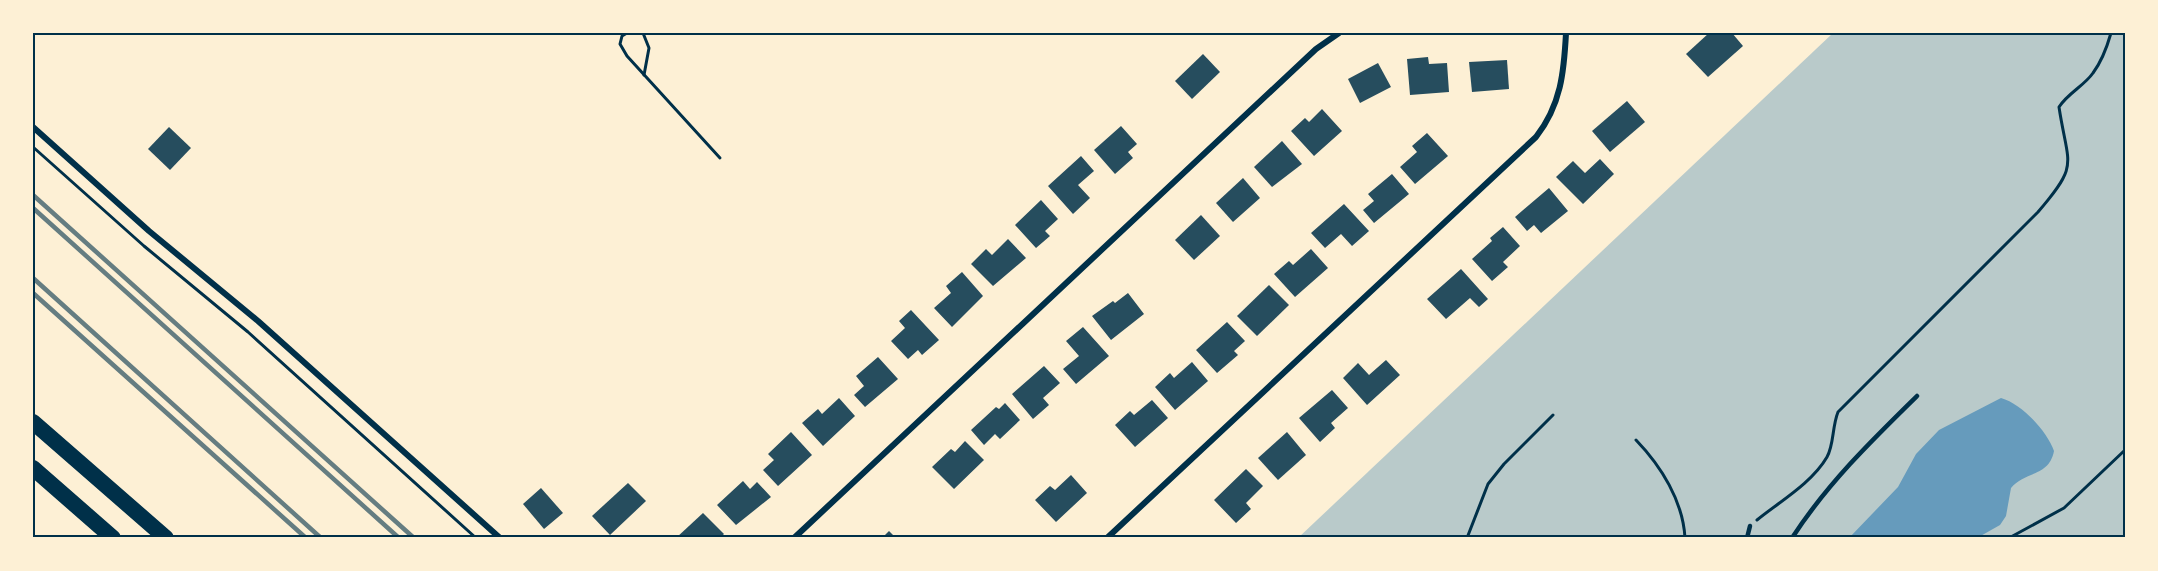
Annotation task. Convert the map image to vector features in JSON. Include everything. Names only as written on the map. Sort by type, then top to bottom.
[{"type":"highway","points":[[33,422],[166,538]]},
{"type":"highway","points":[[33,468],[113,538]]},
{"type":"street","points":[[794,538],[1316,49],[1338,33]]},
{"type":"street","points":[[1107,538],[1536,137],[1552,114],[1561,90],[1566,33]]},
{"type":"street","points":[[33,127],[149,231],[258,321],[500,538]]},
{"type":"lane","points":[[1792,538],[1822,494],[1851,461],[1917,396]]},
{"type":"lane","points":[[1747,538],[1750,526]]},
{"type":"path","points":[[627,33],[622,36],[620,44],[627,56],[720,158]]},
{"type":"path","points":[[643,33],[649,48],[644,75]]},
{"type":"path","points":[[1750,526],[1819,468],[1828,456],[1832,426],[1838,412],[2038,212],[2061,186],[2070,167],[2059,107],[2068,94],[2092,75],[2106,49],[2111,33]]},
{"type":"path","points":[[33,147],[144,246],[248,332],[476,538]]},
{"type":"path","points":[[1467,538],[1488,484],[1512,455],[1553,416]]},
{"type":"path","points":[[1636,440],[1657,461],[1673,493],[1684,524],[1685,538]]},
{"type":"path","points":[[2009,538],[2064,508],[2125,450]]},
{"type":"shaded area","points":[[1833,33],[2125,33],[2125,538],[1298,538]]},
{"type":"water","points":[[2001,398],[2017,406],[2033,419],[2046,435],[2054,451],[2042,470],[2011,488],[2006,516],[2000,525],[1977,538],[1849,538],[1898,487],[1916,454],[1939,430]]},
{"type":"building","points":[[1709,33],[1732,33],[1743,46],[1708,77],[1686,54]]},
{"type":"building","points":[[1203,54],[1220,72],[1192,99],[1175,81]]},
{"type":"building","points":[[1428,57],[1429,64],[1447,63],[1449,92],[1410,95],[1407,59]]},
{"type":"building","points":[[1507,60],[1509,89],[1472,92],[1469,62]]},
{"type":"building","points":[[1378,63],[1391,87],[1360,103],[1348,79]]},
{"type":"building","points":[[1627,101],[1645,122],[1610,152],[1592,131]]},
{"type":"building","points":[[1322,109],[1342,131],[1314,156],[1291,131],[1305,118],[1309,122]]},
{"type":"building","points":[[1121,126],[1137,144],[1128,152],[1133,158],[1115,174],[1094,150]]},
{"type":"building","points":[[169,127],[191,148],[170,170],[148,149]]},
{"type":"building","points":[[1427,133],[1448,156],[1415,184],[1400,167],[1417,152],[1412,146]]},
{"type":"building","points":[[1282,141],[1302,164],[1272,187],[1254,167]]},
{"type":"building","points":[[1081,156],[1094,171],[1078,185],[1090,198],[1073,214],[1048,186]]},
{"type":"building","points":[[1600,159],[1614,174],[1583,204],[1556,177],[1573,161],[1585,173]]},
{"type":"building","points":[[1392,174],[1409,194],[1374,223],[1363,210],[1374,201],[1368,194]]},
{"type":"building","points":[[1243,178],[1260,198],[1233,222],[1216,203]]},
{"type":"building","points":[[1549,188],[1568,211],[1541,233],[1534,225],[1527,231],[1515,217]]},
{"type":"building","points":[[1041,200],[1058,219],[1045,231],[1050,236],[1036,248],[1015,225]]},
{"type":"building","points":[[1344,204],[1369,231],[1352,246],[1341,234],[1325,248],[1311,233]]},
{"type":"building","points":[[1201,215],[1220,236],[1194,260],[1175,240]]},
{"type":"building","points":[[1503,227],[1520,246],[1503,262],[1508,267],[1492,281],[1472,259],[1492,241],[1490,238]]},
{"type":"building","points":[[1008,239],[1026,258],[993,286],[971,264],[986,249],[992,255]]},
{"type":"building","points":[[1311,249],[1328,268],[1295,297],[1274,274],[1289,261],[1293,265]]},
{"type":"building","points":[[1461,269],[1488,299],[1479,307],[1470,298],[1446,319],[1427,299]]},
{"type":"building","points":[[962,272],[983,296],[952,327],[934,308],[951,293],[946,286]]},
{"type":"building","points":[[1269,285],[1289,305],[1257,336],[1237,316]]},
{"type":"building","points":[[1128,293],[1144,314],[1111,340],[1092,316]]},
{"type":"building","points":[[911,310],[939,340],[922,355],[918,350],[908,359],[891,341],[905,328],[899,321]]},
{"type":"building","points":[[1227,322],[1245,341],[1234,351],[1238,355],[1217,373],[1196,350]]},
{"type":"building","points":[[1083,327],[1109,356],[1076,384],[1063,369],[1079,356],[1066,341]]},
{"type":"building","points":[[878,357],[898,379],[865,407],[854,395],[864,386],[856,376]]},
{"type":"building","points":[[1386,360],[1400,375],[1367,405],[1343,378],[1358,363],[1369,375]]},
{"type":"building","points":[[1192,362],[1208,381],[1175,410],[1155,387],[1170,373],[1174,378]]},
{"type":"building","points":[[1044,366],[1060,383],[1043,398],[1049,405],[1033,419],[1012,394]]},
{"type":"building","points":[[1332,390],[1348,408],[1331,423],[1335,428],[1320,442],[1299,418]]},
{"type":"building","points":[[839,398],[855,416],[823,446],[802,423],[818,409],[822,414]]},
{"type":"building","points":[[1152,400],[1168,418],[1135,447],[1115,425],[1130,411],[1134,415]]},
{"type":"building","points":[[1005,403],[1020,420],[1000,439],[995,434],[984,445],[971,430],[996,407],[999,409]]},
{"type":"building","points":[[791,432],[812,455],[778,486],[763,470],[774,460],[768,454]]},
{"type":"building","points":[[1287,432],[1306,455],[1278,480],[1258,458]]},
{"type":"building","points":[[965,441],[984,460],[954,489],[932,467],[951,449],[955,452]]},
{"type":"building","points":[[1246,469],[1263,486],[1246,503],[1251,509],[1236,523],[1214,500]]},
{"type":"building","points":[[1071,475],[1087,493],[1056,522],[1035,500],[1050,486],[1055,490]]},
{"type":"building","points":[[743,481],[750,489],[757,482],[771,497],[736,525],[717,505]]},
{"type":"building","points":[[628,483],[646,501],[610,535],[592,516]]},
{"type":"building","points":[[541,488],[563,513],[544,529],[523,504]]},
{"type":"building","points":[[703,513],[724,534],[720,538],[676,538]]},
{"type":"building","points":[[889,531],[896,538],[882,538]]},
{"type":"railway","points":[[33,195],[414,538]]},
{"type":"railway","points":[[33,208],[399,538]]},
{"type":"railway","points":[[33,278],[321,538]]},
{"type":"railway","points":[[33,293],[306,538]]}]
